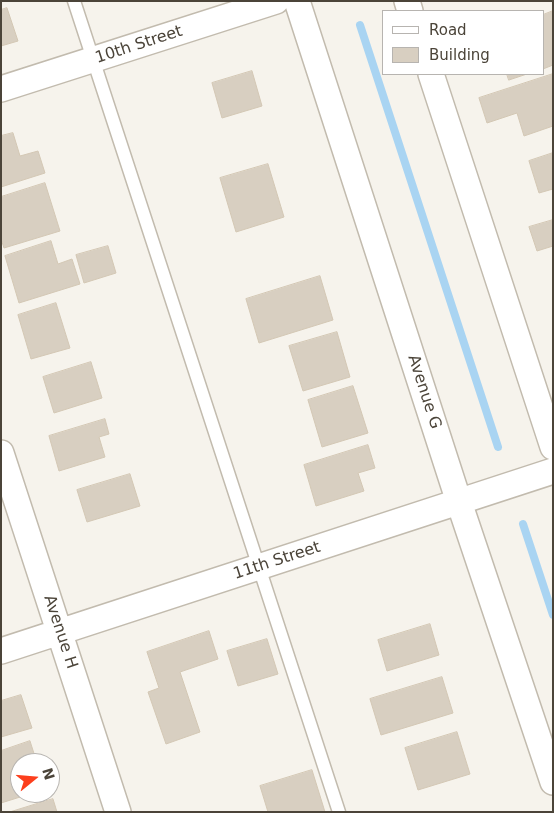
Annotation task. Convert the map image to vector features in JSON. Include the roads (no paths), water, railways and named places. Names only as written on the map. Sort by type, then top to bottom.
[{"type":"street","name":"10th Street","points":[[1,88],[276,1]]},
{"type":"street","name":"Avenue G","points":[[297,1],[459,502],[553,782]]},
{"type":"street","points":[[431,75],[553,447]]},
{"type":"street","name":"Avenue H","points":[[1,453],[118,812]]},
{"type":"street","name":"11th Street","points":[[1,651],[553,471]]},
{"type":"lane","points":[[74,1],[339,812]]},
{"type":"waterway","points":[[360,25],[498,447]]},
{"type":"waterway","points":[[523,524],[553,615]]}]
